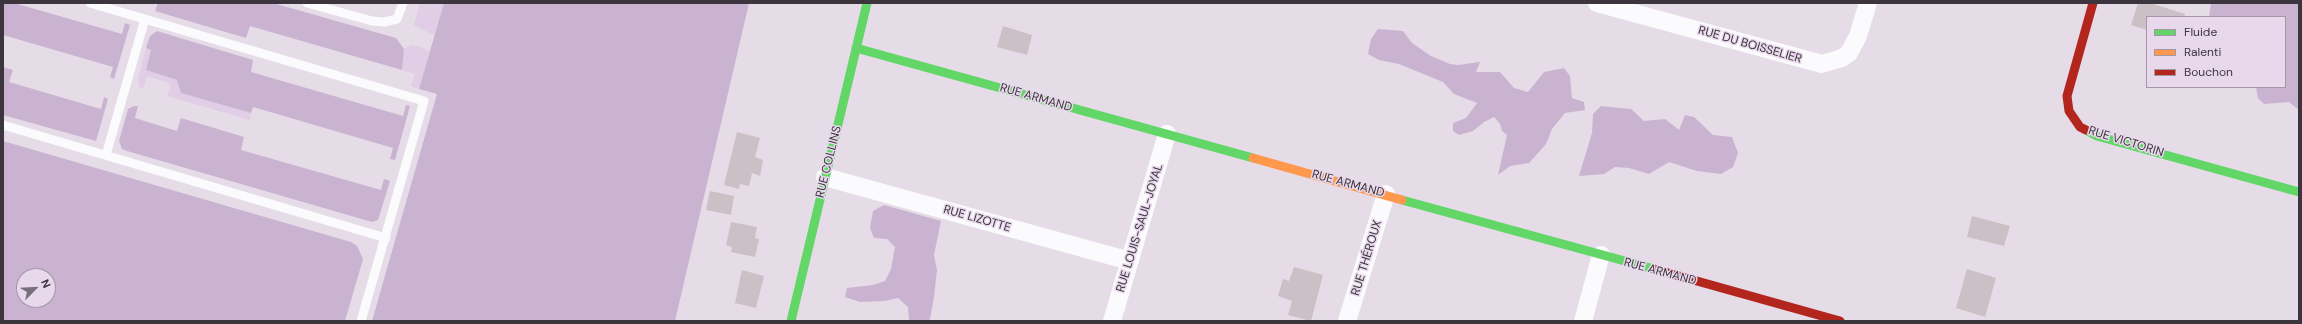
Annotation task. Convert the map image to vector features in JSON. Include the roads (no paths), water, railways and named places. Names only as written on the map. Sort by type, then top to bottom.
[{"type":"street","name":"RUE COLLINS","points":[[791,321],[867,3]]},
{"type":"street","name":"RUE DU BOISSELIER","points":[[1597,3],[1822,64],[1842,58],[1849,53],[1858,36],[1868,3]]},
{"type":"street","name":"RUE VICTORIN","points":[[2093,3],[2068,85],[2068,104],[2075,123],[2097,136],[2299,192]]},
{"type":"street","name":"RUE ARMAND","points":[[856,48],[1386,194],[1817,318],[1840,321]]},
{"type":"street","name":"RUE LOUIS-SAUL-JOYAL","points":[[1112,321],[1167,134]]},
{"type":"street","name":"RUE LIZOTTE","points":[[825,177],[1130,261]]},
{"type":"street","name":"RUE THÉROUX","points":[[1347,321],[1386,194]]},
{"type":"street","points":[[1583,321],[1602,255]]},
{"type":"lane","points":[[90,3],[424,101],[361,321]]},
{"type":"lane","points":[[307,3],[372,21],[384,22],[397,19],[403,3]]},
{"type":"lane","points":[[106,155],[145,19]]},
{"type":"lane","points":[[3,125],[386,238]]}]
